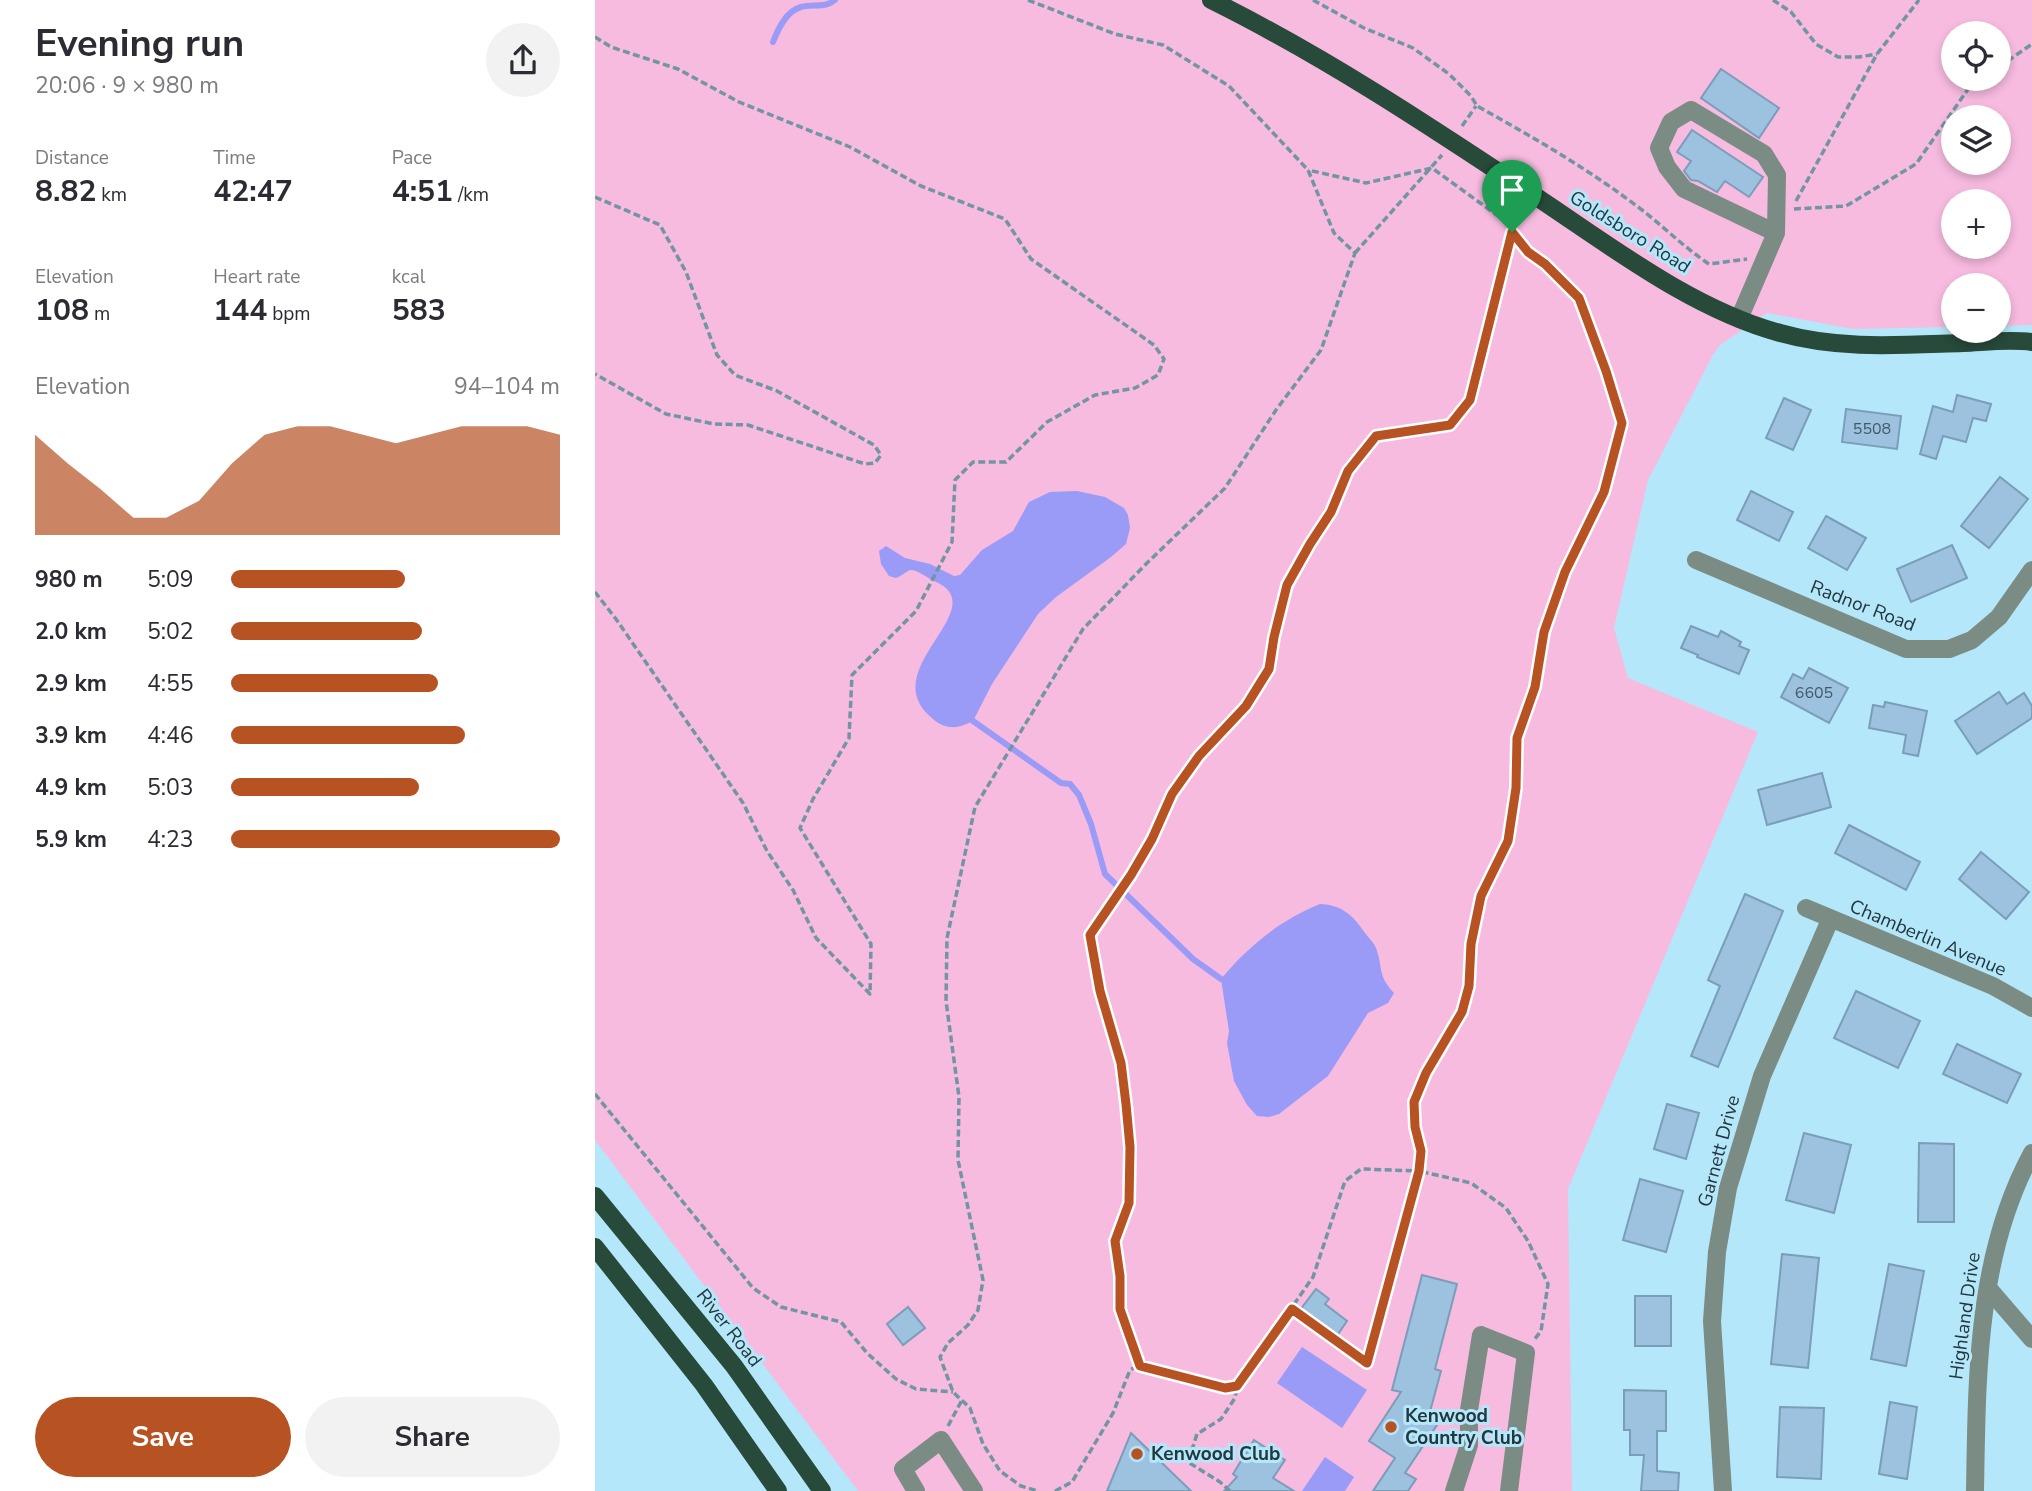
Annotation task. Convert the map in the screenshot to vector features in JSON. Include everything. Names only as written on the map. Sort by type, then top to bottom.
[{"type":"main road","name":"Goldsboro Road","points":[[1212,0],[1387,98],[1617,251],[1701,301],[1739,318],[1777,333],[1818,343],[1857,346],[2032,342]]},
{"type":"main road","name":"River Road","points":[[595,1196],[734,1366],[823,1491]]},
{"type":"main road","points":[[595,1247],[704,1385],[778,1491]]},
{"type":"street","points":[[1739,318],[1776,233],[1777,175],[1763,154],[1691,110],[1671,122],[1659,148],[1667,167],[1684,189],[1776,233]]},
{"type":"street","name":"Radnor Road","points":[[1696,560],[1906,649],[1949,649],[1972,640],[1999,617],[2032,570]]},
{"type":"street","name":"Chamberlin Avenue","points":[[1806,908],[1993,986],[2032,1008]]},
{"type":"street","name":"Garnett Drive","points":[[1723,1491],[1712,1321],[1717,1252],[1728,1188],[1762,1076],[1830,920]]},
{"type":"street","name":"Highland Drive","points":[[1975,1491],[1977,1376],[1988,1288],[1996,1244],[2019,1177],[2032,1153]]},
{"type":"street","points":[[1988,1288],[2032,1339]]},
{"type":"street","points":[[1454,1491],[1469,1445],[1469,1409],[1481,1335],[1526,1353],[1509,1491]]},
{"type":"street","points":[[916,1491],[903,1469],[941,1440],[974,1491]]},
{"type":"path","points":[[1028,0],[1115,34],[1163,45],[1229,86],[1308,170],[1334,233],[1355,253]]},
{"type":"path","points":[[1313,0],[1364,28],[1413,48],[1449,74],[1477,106],[1556,150],[1641,210],[1683,247],[1709,264],[1750,259]]},
{"type":"path","points":[[1773,0],[1791,12],[1816,44],[1838,57],[1877,54]]},
{"type":"path","points":[[1919,0],[1877,54],[1791,209],[1846,206],[1916,164],[1967,91]]},
{"type":"path","points":[[595,37],[611,47],[678,69],[739,102],[850,147],[921,186],[1005,219],[1031,259],[1154,345],[1164,359],[1158,375],[1135,388],[1095,395],[1047,422],[1006,462],[973,463],[955,480],[952,542],[916,611],[852,675],[849,738],[813,799],[800,828],[871,944],[870,994],[816,938],[793,890],[767,851],[743,803],[595,592]]},
{"type":"path","points":[[2011,59],[2032,44]]},
{"type":"path","points":[[1292,1309],[1367,1363],[1419,1171],[1421,1151],[1415,1127],[1414,1102],[1426,1073],[1462,1012],[1469,986],[1471,944],[1481,896],[1508,841],[1516,788],[1517,738],[1535,687],[1544,632],[1565,572],[1604,492],[1622,423],[1579,298],[1545,264],[1528,252],[1505,221],[1432,168],[1366,183],[1308,170]]},
{"type":"path","points":[[1038,1491],[1021,1486],[1000,1471],[983,1444],[970,1408],[953,1392],[940,1357],[948,1343],[968,1325],[978,1310],[983,1280],[958,1160],[960,1097],[946,1001],[945,965],[947,937],[975,807],[1083,629],[1225,488],[1276,410],[1321,350],[1355,253],[1432,168]]},
{"type":"path","points":[[595,197],[660,225],[686,272],[717,355],[736,375],[777,391],[874,444],[881,455],[875,463],[865,464],[748,425],[715,424],[666,414],[595,374]]},
{"type":"path","points":[[1140,1366],[1120,1309],[1120,1276],[1115,1241],[1129,1203],[1130,1147],[1126,1104],[1121,1063],[1100,991],[1090,935],[1152,839],[1172,794],[1199,756],[1246,706],[1269,669],[1287,585],[1331,512],[1348,471],[1376,436],[1450,425],[1470,400],[1512,232]]},
{"type":"path","points":[[595,1094],[753,1288],[781,1307],[841,1322],[867,1353],[896,1379],[916,1390],[953,1392]]},
{"type":"path","points":[[1230,1491],[1188,1462],[1198,1434],[1221,1419],[1235,1398],[1237,1386],[1313,1277],[1345,1181],[1361,1170],[1419,1171],[1471,1183],[1506,1208],[1528,1241],[1548,1284],[1541,1331],[1526,1353]]},
{"type":"path","points":[[1055,1491],[1072,1482],[1113,1412],[1130,1370],[1140,1366],[1225,1388],[1237,1386]]},
{"type":"path","points":[[941,1440],[962,1400]]},
{"type":"shaded area","points":[[595,0],[2032,0],[2032,325],[2011,326],[2011,273],[1941,273],[1941,327],[1853,329],[1767,313],[1720,345],[1648,480],[1614,628],[1628,678],[1758,732],[1568,1189],[1572,1491],[858,1491],[595,1140]]},
{"type":"shaded area","points":[[1077,491],[1105,497],[1124,508],[1130,528],[1126,544],[1038,614],[992,684],[973,721],[952,727],[938,723],[918,700],[916,681],[923,661],[952,607],[950,593],[913,570],[896,578],[889,576],[881,564],[879,551],[886,546],[905,558],[930,564],[954,576],[960,575],[982,550],[1013,531],[1029,502],[1050,492]]},
{"type":"shaded area","points":[[1320,904],[1341,909],[1356,921],[1375,946],[1382,975],[1394,993],[1388,1003],[1368,1013],[1328,1076],[1279,1114],[1257,1116],[1247,1105],[1234,1081],[1227,1043],[1229,1031],[1221,979],[1266,935]]},
{"type":"shaded area","points":[[1302,1347],[1367,1390],[1342,1428],[1277,1383]]},
{"type":"shaded area","points":[[1325,1457],[1354,1477],[1345,1491],[1302,1491]]},
{"type":"building","points":[[1721,69],[1779,108],[1759,138],[1701,98]]},
{"type":"building","points":[[1692,130],[1763,177],[1749,197],[1725,181],[1717,192],[1691,180],[1684,171],[1691,161],[1677,152]]},
{"type":"building","points":[[1957,395],[1991,404],[1986,421],[1973,418],[1966,442],[1943,436],[1936,459],[1920,454],[1933,406],[1953,412]]},
{"type":"building","points":[[1784,398],[1811,410],[1793,450],[1766,438]]},
{"type":"building","points":[[1846,409],[1901,416],[1897,449],[1842,442]]},
{"type":"building","points":[[2000,477],[2028,499],[1989,548],[1961,526]]},
{"type":"building","points":[[1751,491],[1793,512],[1779,541],[1737,520]]},
{"type":"building","points":[[1826,516],[1866,538],[1847,570],[1808,548]]},
{"type":"building","points":[[1952,545],[1967,578],[1911,602],[1897,569]]},
{"type":"building","points":[[1691,626],[1718,637],[1721,631],[1741,642],[1739,646],[1749,650],[1739,674],[1681,648]]},
{"type":"building","points":[[1809,668],[1848,688],[1829,723],[1781,697],[1793,674],[1803,679]]},
{"type":"building","points":[[1999,692],[2007,704],[2024,693],[2032,706],[2032,718],[1977,754],[1955,721]]},
{"type":"building","points":[[1885,702],[1927,711],[1918,756],[1903,753],[1906,735],[1869,728],[1873,705],[1884,707]]},
{"type":"building","points":[[1822,773],[1831,807],[1767,825],[1758,790]]},
{"type":"building","points":[[1849,825],[1920,862],[1906,890],[1835,853]]},
{"type":"building","points":[[1981,852],[2029,892],[2006,919],[1959,879]]},
{"type":"building","points":[[1745,894],[1783,911],[1718,1067],[1691,1056],[1720,986],[1708,980]]},
{"type":"building","points":[[1856,991],[1920,1021],[1898,1068],[1834,1038]]},
{"type":"building","points":[[1957,1044],[2021,1074],[2007,1103],[1943,1074]]},
{"type":"building","points":[[1667,1104],[1699,1113],[1686,1159],[1654,1149]]},
{"type":"building","points":[[1804,1133],[1851,1145],[1834,1213],[1786,1200]]},
{"type":"building","points":[[1919,1143],[1954,1144],[1954,1222],[1918,1222]]},
{"type":"building","points":[[1640,1179],[1683,1191],[1666,1252],[1623,1240]]},
{"type":"building","points":[[1782,1254],[1819,1258],[1808,1368],[1771,1364]]},
{"type":"building","points":[[1889,1264],[1924,1271],[1906,1366],[1871,1359]]},
{"type":"building","points":[[1422,1275],[1457,1284],[1435,1369],[1441,1371],[1428,1419],[1437,1425],[1405,1473],[1416,1479],[1408,1491],[1373,1491],[1395,1458],[1369,1441],[1401,1392],[1392,1390]]},
{"type":"building","points":[[1316,1289],[1329,1299],[1325,1304],[1347,1321],[1336,1337],[1300,1310]]},
{"type":"building","points":[[1635,1296],[1671,1296],[1671,1346],[1635,1346]]},
{"type":"building","points":[[908,1307],[925,1328],[903,1345],[887,1324]]},
{"type":"building","points":[[1624,1390],[1666,1391],[1666,1431],[1657,1431],[1657,1471],[1679,1473],[1678,1491],[1641,1491],[1644,1455],[1630,1455],[1630,1430],[1624,1430]]},
{"type":"building","points":[[1890,1402],[1917,1407],[1907,1479],[1879,1474]]},
{"type":"building","points":[[1780,1407],[1824,1408],[1821,1479],[1777,1477]]},
{"type":"building","name":"Kenwood Club","points":[[1131,1433],[1191,1491],[1107,1491]]},
{"type":"building","points":[[1254,1440],[1285,1460],[1273,1478],[1294,1491],[1224,1491],[1237,1477],[1233,1474]]},
{"type":"waterway","points":[[773,42],[783,21],[791,12],[835,0]]},
{"type":"waterway","points":[[973,721],[1061,783],[1070,784],[1079,795],[1091,824],[1105,874],[1193,959],[1221,979]]},
{"type":"place","name":"Kenwood Country Club","points":[[1391,1427]]},
{"type":"place","name":"Kenwood Club","points":[[1137,1454]]},
{"type":"route","points":[[1512,232],[1528,252],[1545,264],[1579,298],[1622,423],[1604,492],[1565,572],[1544,632],[1535,687],[1517,738],[1516,788],[1508,841],[1481,896],[1471,944],[1469,986],[1462,1012],[1426,1073],[1414,1102],[1415,1127],[1421,1151],[1419,1171],[1367,1363],[1292,1309],[1237,1386],[1225,1388],[1140,1366],[1120,1309],[1120,1276],[1115,1241],[1129,1203],[1130,1147],[1126,1104],[1121,1063],[1100,991],[1090,935],[1152,839],[1172,794],[1199,756],[1246,706],[1269,669],[1287,585],[1331,512],[1348,471],[1376,436],[1450,425],[1470,400],[1512,232]]}]
